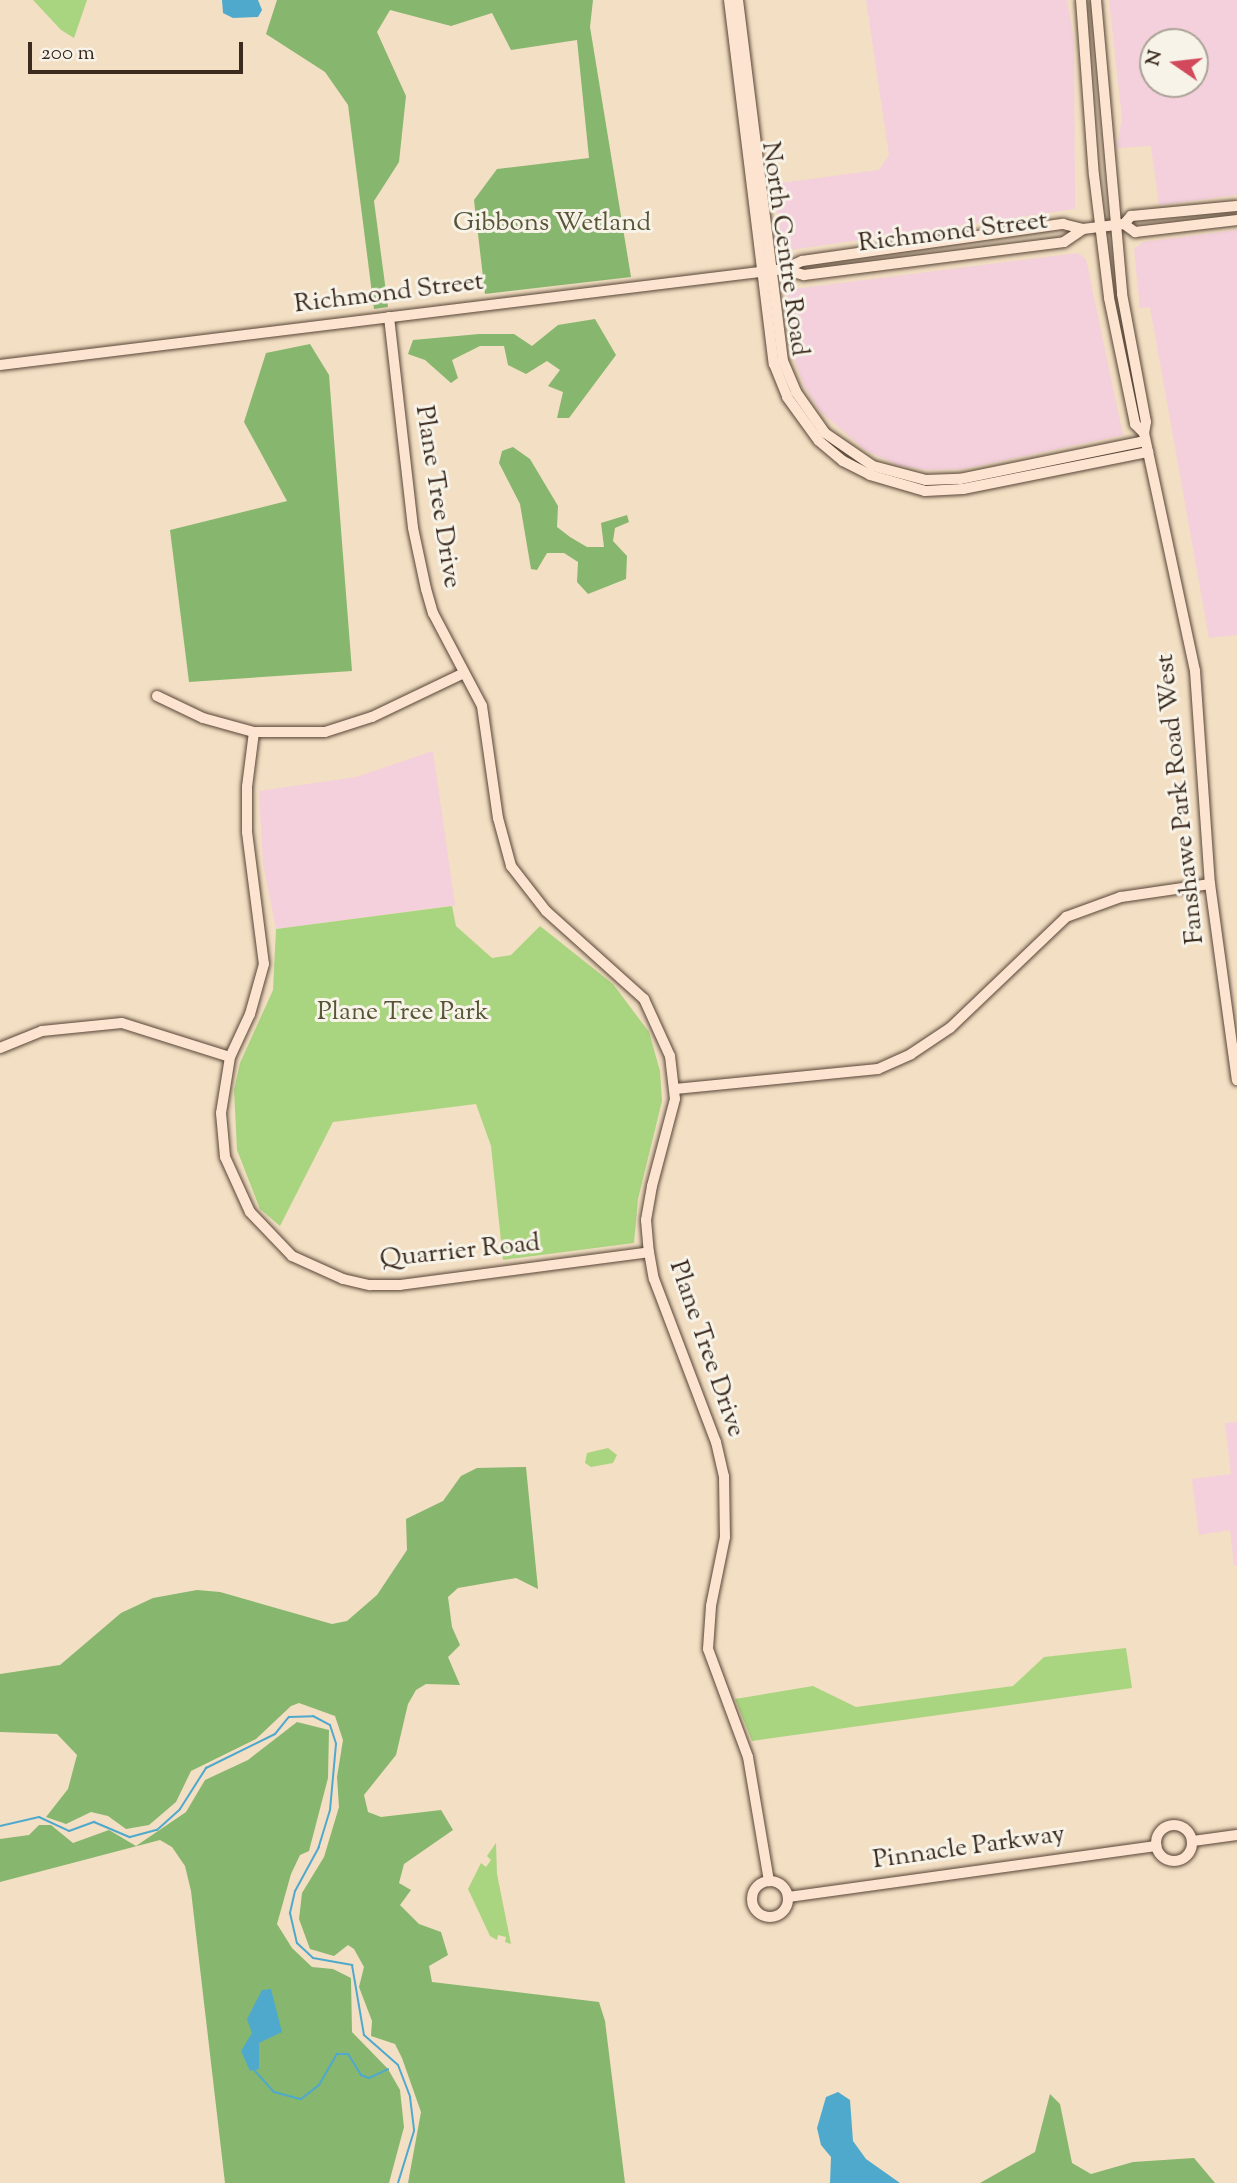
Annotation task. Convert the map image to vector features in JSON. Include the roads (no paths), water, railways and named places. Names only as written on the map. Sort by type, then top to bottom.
[{"type":"street","name":"North Centre Road","points":[[729,0],[767,271]]},
{"type":"street","name":"North Centre Road","points":[[738,0],[767,271],[774,364],[787,397],[819,441],[843,461],[870,475],[898,485],[951,491],[1146,442]]},
{"type":"street","name":"Fanshawe Park Road West","points":[[1081,0],[1100,227],[1135,424],[1146,442]]},
{"type":"street","name":"Fanshawe Park Road West","points":[[1096,0],[1120,225],[1124,306],[1146,422],[1146,442],[1195,671],[1210,884],[1237,1080]]},
{"type":"street","name":"Richmond Street","points":[[1120,225],[1131,216],[1237,206]]},
{"type":"street","name":"Richmond Street","points":[[0,365],[784,269],[802,261],[1063,224],[1083,229],[1120,225],[1135,232],[1237,220]]},
{"type":"street","name":"Richmond Street","points":[[784,269],[804,275],[1064,242],[1083,229]]},
{"type":"street","name":"Plane Tree Drive","points":[[389,317],[416,542],[433,614],[482,706],[498,818],[511,866],[546,911],[644,999],[670,1056],[675,1089],[671,1123],[652,1186],[646,1220],[649,1252],[654,1279],[716,1442],[724,1476],[726,1537],[710,1606],[708,1649],[748,1757],[769,1881]]},
{"type":"street","points":[[157,696],[203,718],[254,732],[325,732],[372,717],[464,673]]},
{"type":"street","name":"Quarrier Road","points":[[254,732],[247,787],[247,832],[264,964],[250,1014],[230,1057],[221,1114],[230,1173],[250,1212],[292,1256],[319,1269],[370,1285],[400,1286],[649,1252]]},
{"type":"street","points":[[675,1089],[878,1069],[911,1054],[950,1028],[1066,917],[1121,897],[1210,884]]},
{"type":"street","points":[[0,1048],[42,1031],[122,1023],[230,1057]]},
{"type":"street","points":[[1170,1825],[1186,1829],[1193,1841],[1188,1855],[1177,1861],[1163,1857],[1156,1846],[1158,1834],[1170,1825]]},
{"type":"street","points":[[1193,1841],[1237,1835]]},
{"type":"street","name":"Pinnacle Parkway","points":[[788,1898],[1156,1846]]},
{"type":"street","points":[[769,1881],[784,1887],[788,1898],[778,1914],[758,1911],[753,1900],[755,1889],[769,1881]]},
{"type":"water","points":[[222,0],[258,0],[262,10],[258,17],[233,18],[223,13]]},
{"type":"water","points":[[271,1989],[282,2032],[259,2043],[259,2069],[250,2071],[241,2051],[252,2033],[247,2019],[262,1990]]},
{"type":"water","points":[[838,2092],[850,2100],[853,2141],[866,2159],[900,2183],[830,2183],[831,2157],[821,2145],[817,2128],[826,2097]]},
{"type":"waterway","points":[[0,1826],[39,1817],[69,1831],[94,1822],[130,1837],[157,1830],[180,1809],[206,1768],[275,1734],[289,1717],[313,1716],[330,1725],[336,1744],[330,1810],[319,1847],[295,1891],[290,1913],[297,1943],[313,1958],[352,1965],[364,2035],[398,2065],[410,2097],[414,2131],[398,2183]]},
{"type":"waterway","points":[[255,2071],[274,2092],[301,2099],[319,2085],[337,2054],[348,2054],[361,2075],[369,2078],[388,2069]]},
{"type":"park label","name":"Gibbons Wetland","points":[[552,224]]},
{"type":"park label","name":"Plane Tree Park","points":[[403,1013]]}]
